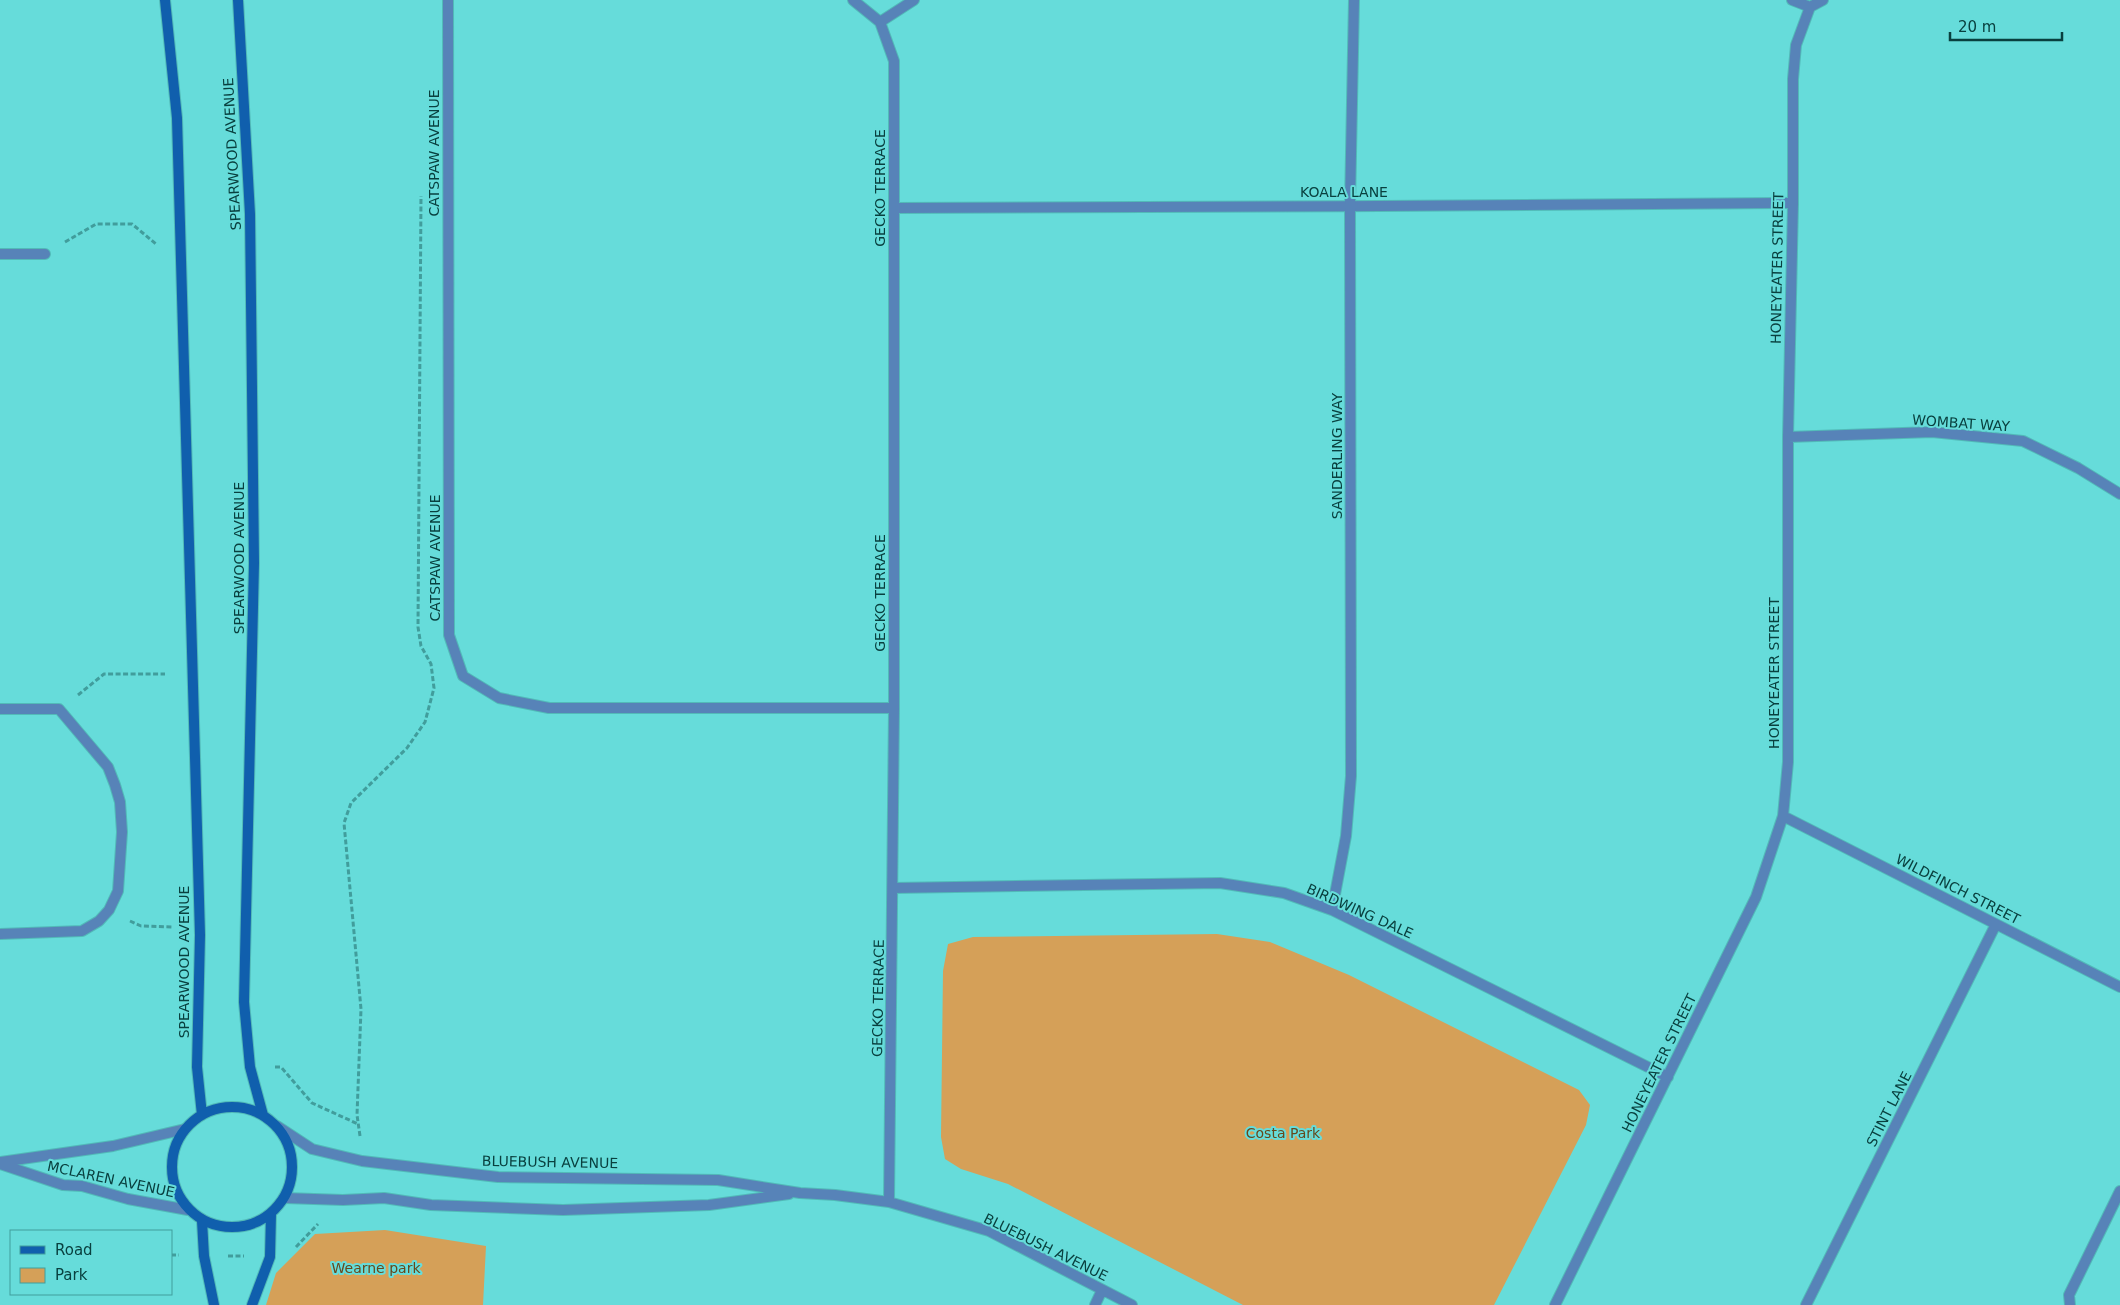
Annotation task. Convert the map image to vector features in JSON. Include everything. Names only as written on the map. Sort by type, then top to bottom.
[{"type":"main road","name":"SPEARWOOD AVENUE","points":[[166,0],[177,128],[200,925],[197,1067],[202,1115]]},
{"type":"main road","name":"SPEARWOOD AVENUE","points":[[238,0],[250,214],[254,563],[244,1002],[250,1067],[263,1115]]},
{"type":"main road","points":[[222,1108],[243,1108],[263,1115],[277,1126],[286,1139],[293,1168],[285,1198],[271,1214],[251,1224],[229,1228],[202,1221],[188,1210],[179,1198],[171,1170],[177,1142],[185,1129],[202,1115],[222,1108]]},
{"type":"main road","points":[[252,1305],[270,1257],[271,1214]]},
{"type":"main road","points":[[202,1221],[204,1256],[214,1305]]},
{"type":"street","name":"CATSPAW AVENUE","points":[[448,0],[449,635],[463,676],[499,698],[549,708],[894,708]]},
{"type":"street","points":[[853,0],[880,22],[914,0]]},
{"type":"street","name":"SANDERLING WAY","points":[[1332,910],[1346,836],[1351,776],[1350,205],[1354,0]]},
{"type":"street","points":[[1792,0],[1810,7],[1823,0]]},
{"type":"street","name":"HONEYEATER STREET","points":[[1555,1305],[1756,897],[1783,816],[1788,762],[1788,437],[1793,203],[1793,79],[1796,45],[1810,7]]},
{"type":"street","name":"GECKO TERRACE","points":[[880,22],[894,61],[894,708],[889,1202]]},
{"type":"street","name":"KOALA LANE","points":[[894,208],[1350,205],[1452,207],[1793,203]]},
{"type":"street","points":[[0,254],[45,254]]},
{"type":"street","name":"WOMBAT WAY","points":[[1788,437],[1932,432],[2023,441],[2078,468],[2120,494]]},
{"type":"street","points":[[0,709],[59,709],[108,766],[116,784],[120,802],[122,832],[118,891],[109,910],[99,921],[82,931],[0,934]]},
{"type":"street","name":"WILDFINCH STREET","points":[[1783,816],[2120,987]]},
{"type":"street","name":"BIRDWING DALE","points":[[893,888],[1220,883],[1284,893],[1332,910],[1668,1077]]},
{"type":"street","name":"STINT LANE","points":[[1806,1305],[1996,924]]},
{"type":"street","name":"BLUEBUSH AVENUE","points":[[277,1126],[312,1149],[362,1161],[498,1177],[718,1180],[800,1193],[889,1202],[989,1231],[1132,1305]]},
{"type":"street","name":"MCLAREN AVENUE","points":[[0,1163],[113,1146],[185,1129]]},
{"type":"street","name":"MCLAREN AVENUE","points":[[0,1163],[63,1185],[82,1186],[128,1199],[188,1210]]},
{"type":"street","points":[[2070,1305],[2069,1295],[2120,1191]]},
{"type":"street","name":"BLUEBUSH AVENUE","points":[[285,1198],[343,1200],[384,1198],[431,1204],[563,1210],[709,1204],[800,1193]]},
{"type":"street","points":[[1094,1305],[1102,1290]]},
{"type":"path","points":[[358,1124],[361,1009],[344,823],[351,803],[407,748],[425,722],[434,688],[431,664],[421,646],[418,627],[421,189]]},
{"type":"path","points":[[45,254],[96,224],[132,224],[162,249]]},
{"type":"path","points":[[59,709],[104,674],[165,674]]},
{"type":"path","points":[[109,910],[141,926],[172,928]]},
{"type":"green space","name":"Costa Park","points":[[1217,934],[1270,942],[1349,975],[1579,1090],[1590,1105],[1586,1125],[1494,1305],[1243,1305],[1008,1184],[961,1169],[945,1159],[941,1137],[943,971],[948,944],[973,937]]},
{"type":"green space","name":"Wearne park","points":[[385,1230],[486,1246],[483,1305],[266,1305],[276,1273],[315,1234]]}]
